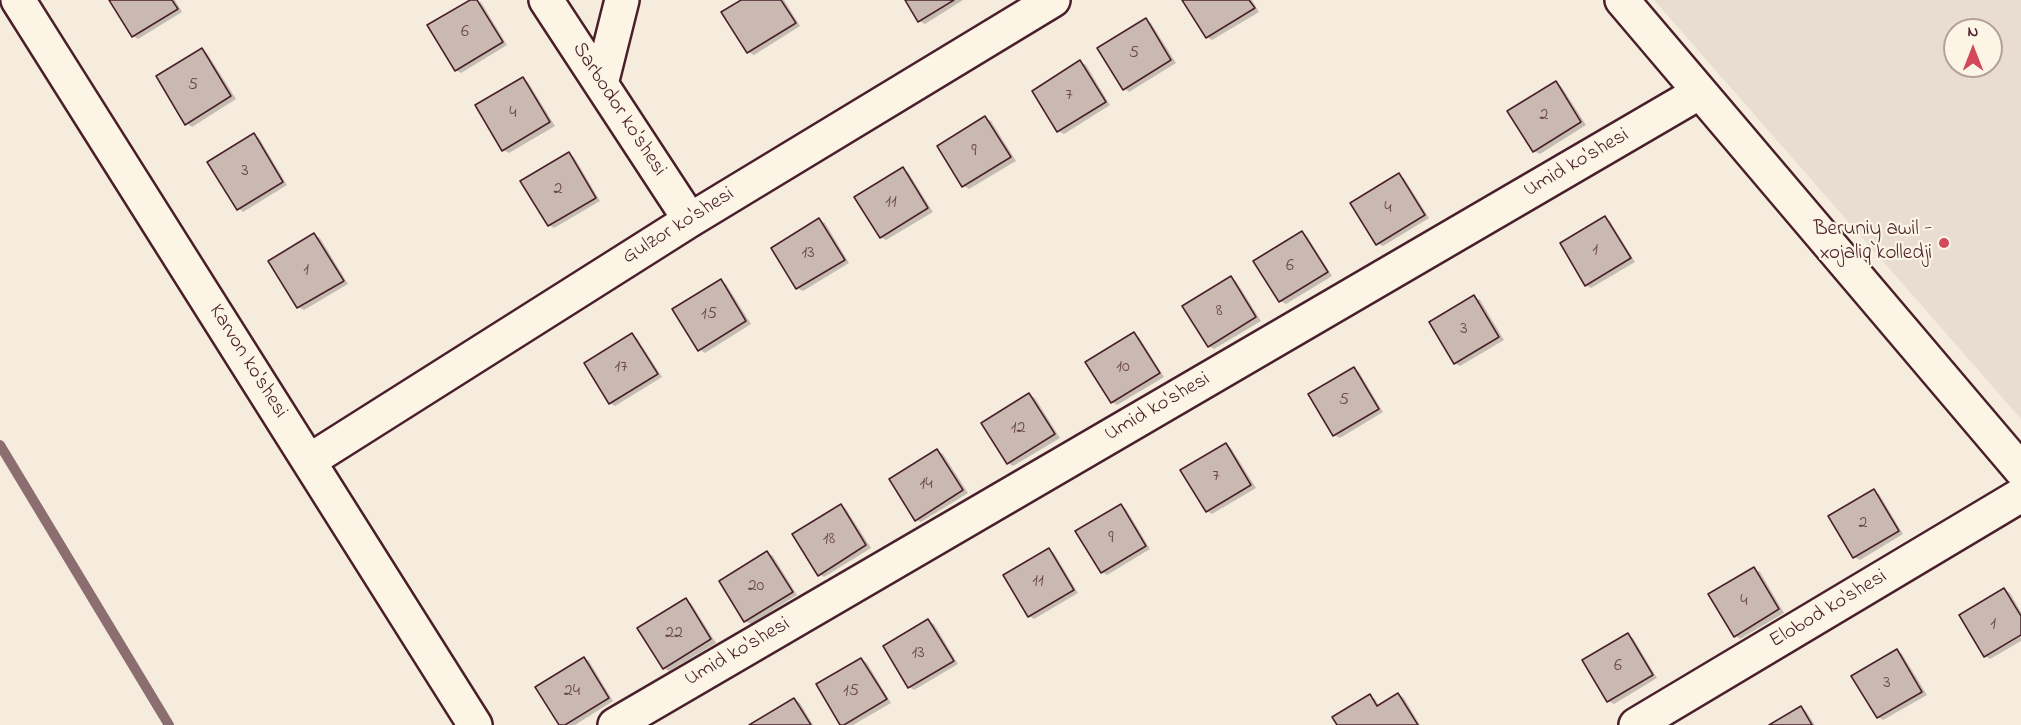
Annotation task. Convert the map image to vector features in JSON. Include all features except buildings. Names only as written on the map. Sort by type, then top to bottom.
[{"type":"street","name":"Karvon ko'shesi","points":[[18,0],[474,725]]},
{"type":"street","name":"Sarbodor ko'shesi","points":[[546,0],[690,220]]},
{"type":"street","points":[[601,84],[622,0]]},
{"type":"street","name":"Gulzor ko'shesi","points":[[309,460],[690,220],[1053,0]]},
{"type":"street","points":[[1622,0],[2021,470]]},
{"type":"street","name":"Umid ko'shesi","points":[[615,725],[1700,92]]},
{"type":"street","name":"Elobod ko'shesi","points":[[1636,725],[2021,495]]},
{"type":"shaded area","name":"Beruniy awil - xojaliq kolledji","points":[[1654,0],[2021,0],[2021,419]]},
{"type":"waterway","points":[[0,445],[169,725]]},
{"type":"place","name":"Beruniy awil - xojaliq kolledji","points":[[1944,243]]}]
